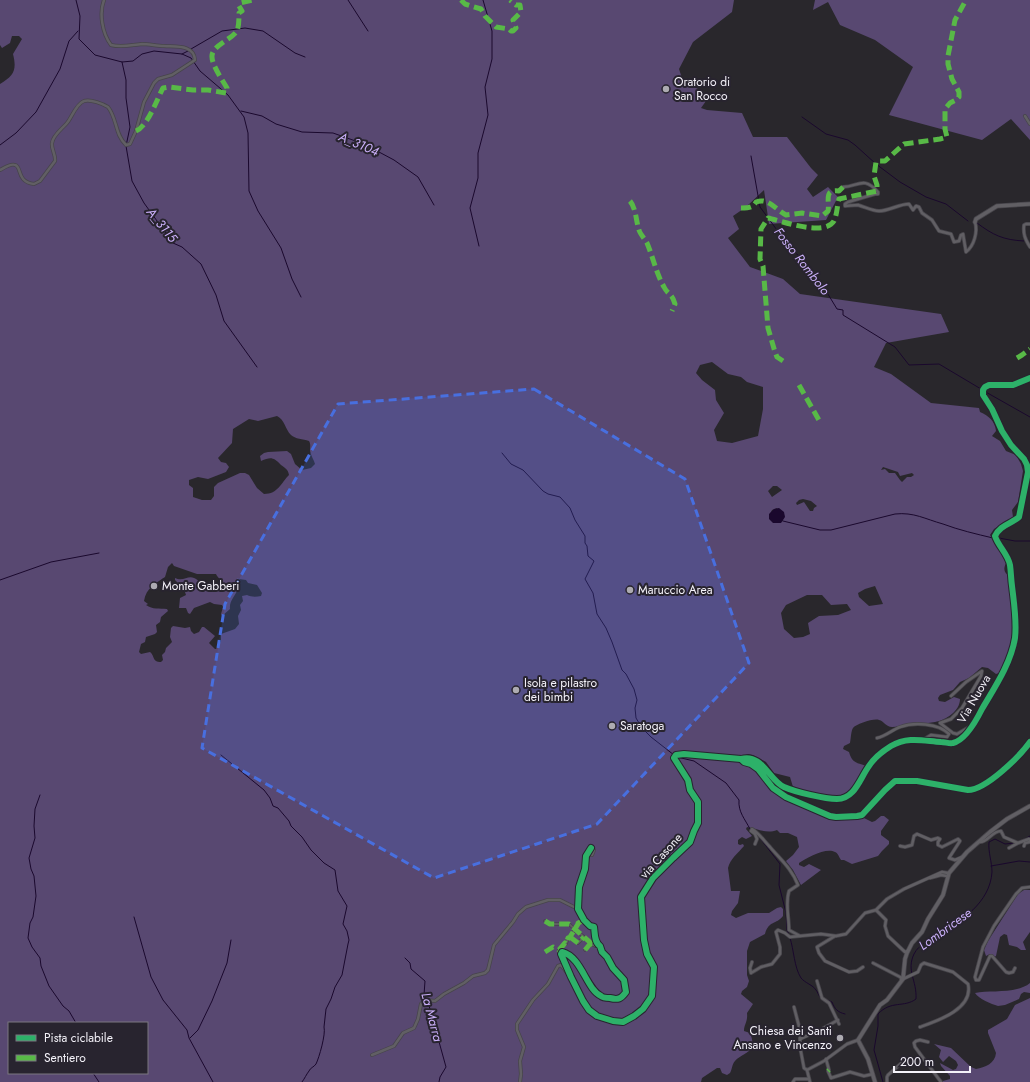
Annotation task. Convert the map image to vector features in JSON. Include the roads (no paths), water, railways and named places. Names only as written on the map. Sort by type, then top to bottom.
[{"type":"street","points":[[0,170],[14,164],[18,167],[21,177],[25,182],[34,184],[40,181],[56,158],[52,147],[54,137],[84,101],[90,101],[108,107],[113,115],[117,130],[123,142],[126,145],[130,144],[143,107],[154,83],[158,79],[172,75],[185,65],[195,60],[192,52],[183,47],[143,44],[125,47],[111,44],[103,25],[104,0]]},
{"type":"street","points":[[1024,116],[1030,124]]},
{"type":"street","points":[[843,187],[848,188],[860,183],[872,186],[878,192],[878,194],[848,202],[845,206],[858,206],[880,211],[906,204],[909,204],[913,210],[916,206],[919,206],[922,212],[932,220],[940,231],[951,234],[954,242],[959,241],[961,235],[963,234],[966,252],[970,248],[977,231],[975,222],[976,219],[997,206],[1030,204]]},
{"type":"street","points":[[1030,224],[1024,225],[1023,231],[1025,239],[1030,247]]},
{"type":"street","name":"Via Nuova","points":[[741,759],[752,759],[760,763],[778,784],[784,787],[816,796],[841,799],[853,792],[868,767],[876,758],[892,746],[906,740],[954,743],[962,738],[973,725],[1007,662],[1015,637],[1010,564],[995,536],[997,531],[1004,525],[1019,517],[1028,472],[1024,459],[1005,436],[992,409],[983,395],[983,390],[989,385],[1013,385],[1030,378]]},
{"type":"street","points":[[951,696],[966,682],[982,671],[981,676],[962,708],[951,719],[940,723],[953,733],[957,734],[973,725]]},
{"type":"street","points":[[877,738],[885,736],[900,727],[921,724],[936,726],[949,734],[947,737],[931,735],[925,740]]},
{"type":"street","points":[[741,759],[758,769],[773,788],[786,797],[830,816],[857,816],[866,811],[895,781],[917,781],[968,790],[978,788],[1000,773],[1030,742]]},
{"type":"street","name":"via Casone","points":[[578,909],[590,926],[594,927],[598,944],[602,952],[607,957],[612,968],[625,983],[626,992],[621,998],[616,999],[600,996],[578,965],[565,953],[562,952],[561,954],[571,977],[589,1010],[597,1016],[613,1021],[624,1022],[643,1009],[652,996],[654,967],[647,954],[644,940],[641,897],[654,878],[672,858],[690,842],[698,824],[698,802],[690,790],[688,780],[675,756],[684,754],[741,759]]},
{"type":"street","points":[[902,980],[908,950],[922,932],[943,895],[948,875],[963,857],[1007,819],[1030,806]]},
{"type":"street","points":[[755,844],[757,839],[756,836],[750,831],[751,830],[760,835],[795,876],[798,885],[789,890],[786,907],[789,930],[800,936]]},
{"type":"street","points":[[980,842],[983,842],[997,831],[1001,831],[1004,837],[1018,843]]},
{"type":"street","points":[[900,846],[905,847],[912,845],[914,836],[917,834],[932,840],[938,838],[940,839],[938,845],[942,846],[958,839],[960,841],[949,858],[955,860],[963,857]]},
{"type":"street","points":[[1009,848],[1018,843],[1030,840]]},
{"type":"street","points":[[1024,846],[1025,843],[1030,840]]},
{"type":"street","points":[[372,1055],[394,1046],[403,1033],[414,1028],[418,1020],[421,1004],[424,1000],[435,1001],[473,976],[485,973],[488,970],[494,945],[518,914],[526,907],[548,900],[560,900],[578,909],[580,886],[585,869],[586,856],[591,848],[590,856],[594,850]]},
{"type":"street","points":[[752,962],[750,968],[751,973],[772,964],[780,954],[780,947],[776,932],[778,930],[785,932],[790,938],[822,934],[836,936],[846,934],[865,913],[876,910],[897,893],[928,878],[948,875]]},
{"type":"street","points":[[1015,968],[1013,972],[1006,972],[992,956],[990,956],[979,980],[976,980],[975,977],[982,947],[999,918],[1019,891],[1022,888],[1030,887]]},
{"type":"street","points":[[876,910],[886,920],[885,926],[888,936],[905,952],[908,950]]},
{"type":"street","points":[[559,950],[565,943],[566,944],[568,938],[579,922],[585,920]]},
{"type":"street","points":[[545,921],[550,924],[569,924],[594,945]]},
{"type":"street","points":[[836,936],[818,947],[825,961],[849,972],[857,971],[863,967]]},
{"type":"street","points":[[570,937],[578,943],[584,937]]},
{"type":"street","points":[[585,950],[590,944],[600,946]]},
{"type":"street","points":[[873,962],[902,978],[902,980]]},
{"type":"street","points":[[807,1070],[826,1059],[846,1044],[858,1040],[880,1005],[887,1000],[902,980],[918,972],[921,965],[924,964],[954,972],[966,981],[969,987],[966,999],[950,1016],[920,1027]]},
{"type":"street","points":[[520,1082],[520,1061],[524,1047],[516,1026],[518,1021],[533,1000],[548,984],[558,966],[562,965],[571,977]]},
{"type":"street","points":[[817,981],[820,993],[835,1013],[839,1024]]},
{"type":"street","points":[[793,1082],[795,1079],[809,1080],[807,1070],[804,1068],[803,1064],[800,1047],[800,1030],[794,1007]]},
{"type":"street","points":[[800,1039],[838,1020]]},
{"type":"street","points":[[858,1040],[868,1059],[875,1082]]},
{"type":"street","points":[[928,1042],[920,1040],[914,1043],[915,1047],[941,1082]]},
{"type":"street","points":[[826,1059],[831,1078],[850,1072],[864,1076],[873,1074]]},
{"type":"street","points":[[887,1082],[888,1075],[905,1060]]},
{"type":"waterway","points":[[76,0],[80,16],[79,39],[95,55],[122,62],[133,61],[142,54],[154,51],[182,54],[191,58],[200,71],[228,95],[244,117],[248,133],[249,191],[258,211],[281,248],[292,279],[301,297]]},
{"type":"waterway","points":[[348,0],[368,31]]},
{"type":"waterway","points":[[479,246],[470,208],[478,178],[478,153],[488,115],[485,87],[492,59],[492,31],[483,0]]},
{"type":"waterway","points":[[191,49],[222,31],[245,28],[263,31],[295,53],[305,57]]},
{"type":"waterway","points":[[0,145],[16,133],[36,112],[60,69],[69,41],[78,31]]},
{"type":"waterway","points":[[182,54],[188,51]]},
{"type":"waterway","name":"A_3115","points":[[122,62],[126,80],[126,98],[130,127],[126,146],[132,181],[144,203],[173,243],[182,247],[201,264],[216,295],[224,321],[257,367]]},
{"type":"waterway","name":"A_3104","points":[[241,111],[262,116],[276,124],[302,132],[333,133],[364,144],[394,160],[418,177],[434,205]]},
{"type":"waterway","points":[[802,117],[826,134],[848,140],[900,182],[926,197],[946,204],[968,221]]},
{"type":"waterway","name":"Fosso Rombolo","points":[[751,156],[760,207],[791,249],[807,263],[837,309],[843,310],[843,315],[895,347],[909,365],[939,364],[981,389]]},
{"type":"waterway","points":[[977,223],[988,231],[999,236],[1024,241]]},
{"type":"waterway","name":"Fosso Rombolo","points":[[984,391],[1030,417]]},
{"type":"waterway","points":[[502,453],[511,464],[523,470],[543,491],[560,497],[570,508],[575,520],[585,536],[588,556],[594,561],[585,579],[593,593],[597,614],[606,628],[622,670],[626,674],[634,689],[637,700],[635,708],[636,718],[642,728],[651,737],[674,755]]},
{"type":"waterway","points":[[783,521],[820,530],[831,530],[895,514],[908,514],[993,538]]},
{"type":"waterway","points":[[999,538],[1015,541],[1030,541]]},
{"type":"waterway","points":[[0,580],[51,562],[99,553]]},
{"type":"waterway","points":[[221,755],[264,790],[270,798],[273,806],[278,808],[311,850],[324,863],[335,870],[338,891],[347,906],[343,924],[347,931],[349,940],[342,975],[335,987],[326,1009],[324,1035],[317,1061],[302,1082]]},
{"type":"waterway","points":[[677,757],[694,761],[726,783],[739,800],[741,812],[750,829]]},
{"type":"waterway","points":[[40,795],[35,809],[35,838],[29,858],[34,876],[36,896],[28,938],[32,947],[40,958],[41,966],[49,986],[63,1006],[69,1011],[75,1022]]},
{"type":"waterway","points":[[756,833],[780,864],[779,885],[786,913],[787,930],[789,935]]},
{"type":"waterway","name":"Lombricese","points":[[1023,840],[1030,836]]},
{"type":"waterway","name":"Lombricese","points":[[883,1082],[874,1050],[878,1026],[878,1014],[893,1005],[911,1002],[916,999],[915,986],[911,971],[914,954],[924,943],[947,930],[965,917],[973,910],[986,893],[992,872],[989,842],[995,839],[1005,844],[1015,843]]},
{"type":"waterway","points":[[991,866],[1019,861],[1030,862]]},
{"type":"waterway","points":[[134,917],[151,977],[163,1000],[187,1030],[189,1038],[213,1082]]},
{"type":"waterway","points":[[790,938],[797,969],[801,978],[815,988],[824,1001]]},
{"type":"waterway","points":[[190,1038],[198,1030],[212,1001],[227,963],[231,940]]},
{"type":"waterway","name":"La Marra","points":[[405,958],[410,963],[411,969],[425,981],[424,995],[428,1002],[446,1067],[440,1077],[439,1082]]},
{"type":"waterway","points":[[827,1000],[832,1002],[838,1011],[845,1014]]},
{"type":"waterway","points":[[94,1074],[99,1082]]},
{"type":"place","name":"Oratorio di San Rocco","points":[[666,89]]},
{"type":"place","name":"Monte Gabberi","points":[[154,586]]},
{"type":"place","name":"Maruccio Area","points":[[630,590]]},
{"type":"place","name":"Isola e pilastro dei bimbi","points":[[516,690]]},
{"type":"place","name":"Saratoga","points":[[612,726]]},
{"type":"place","name":"Chiesa dei Santi Ansano e Vincenzo","points":[[840,1038]]}]
